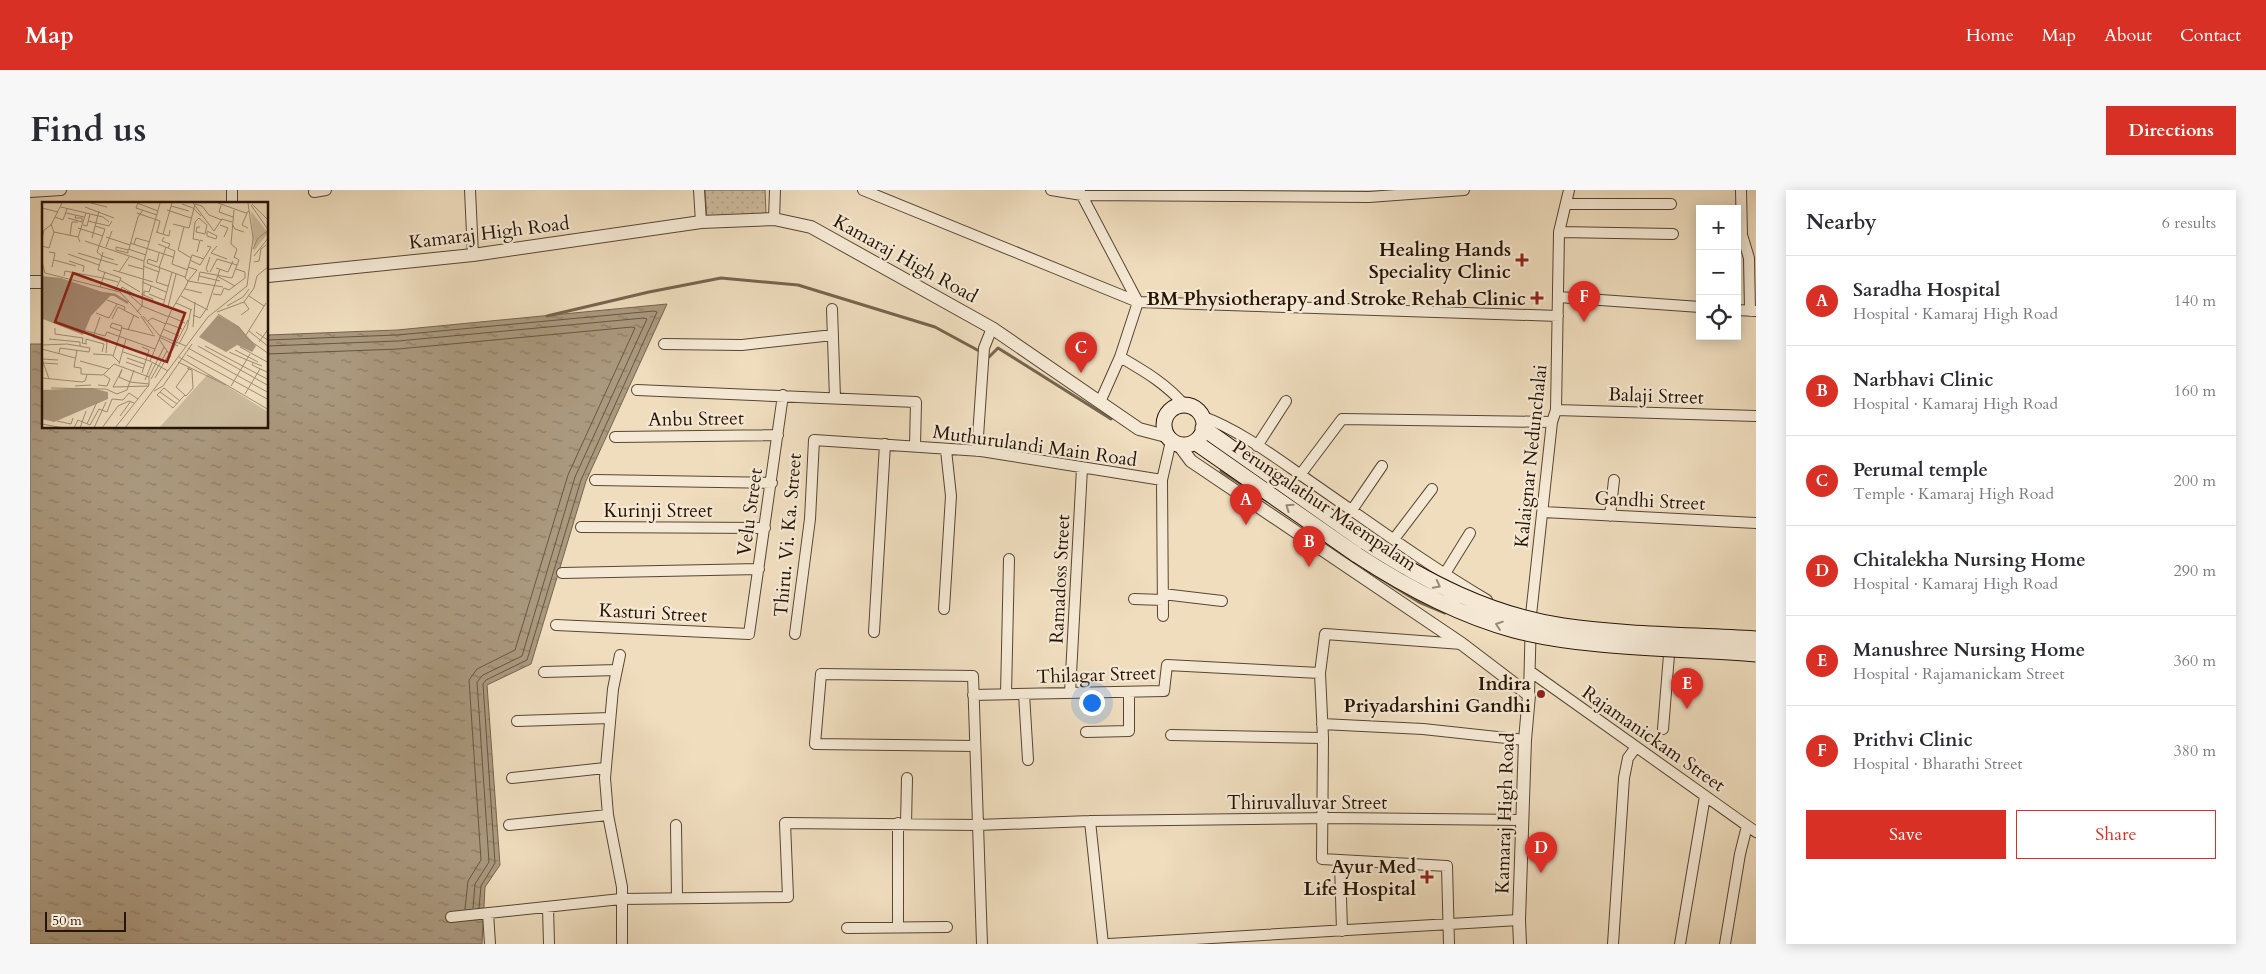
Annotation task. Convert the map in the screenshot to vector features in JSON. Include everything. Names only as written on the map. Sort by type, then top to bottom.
[{"type":"main road","points":[[1185,406],[1194,408],[1202,422],[1195,442],[1190,444],[1172,440],[1164,423],[1166,416],[1175,407],[1185,406]]},
{"type":"main road","name":"Perungalathur Maempalam","points":[[1202,422],[1361,548],[1393,578],[1432,599],[1514,630],[1557,639],[1756,654]]},
{"type":"main road","name":"Perungalathur Maempalam","points":[[1195,442],[1361,548],[1440,587],[1519,615],[1561,625],[1604,630],[1756,640]]},
{"type":"street","points":[[30,192],[61,190]]},
{"type":"street","points":[[314,192],[326,190]]},
{"type":"street","points":[[470,190],[473,256]]},
{"type":"street","points":[[699,190],[701,222]]},
{"type":"street","points":[[774,219],[775,190]]},
{"type":"street","points":[[863,190],[1138,302],[1558,316]]},
{"type":"street","points":[[1052,190],[1080,192],[1256,193],[1369,197],[1416,192],[1464,190]]},
{"type":"street","name":"Kalaignar Nedunchalai","points":[[1529,695],[1531,672],[1530,615],[1552,422],[1556,410],[1559,232],[1569,190]]},
{"type":"street","points":[[1741,190],[1742,235],[1749,258],[1753,311]]},
{"type":"street","points":[[1080,192],[1138,302],[1120,357],[1100,402]]},
{"type":"street","points":[[1566,204],[1671,204]]},
{"type":"street","name":"Kamaraj High Road","points":[[269,276],[473,256],[701,222],[774,219],[811,228],[992,328],[1139,429],[1172,440]]},
{"type":"street","points":[[1559,232],[1673,234]]},
{"type":"street","points":[[1558,297],[1696,307]]},
{"type":"street","points":[[832,309],[835,398]]},
{"type":"street","points":[[976,451],[984,348],[992,328]]},
{"type":"street","points":[[664,344],[742,345],[833,335]]},
{"type":"street","points":[[1120,357],[1173,392],[1185,406]]},
{"type":"street","points":[[637,390],[916,402],[915,446]]},
{"type":"street","name":"Velu Street","points":[[749,634],[772,483],[783,395]]},
{"type":"street","points":[[1257,446],[1286,401]]},
{"type":"street","name":"Balaji Street","points":[[1556,410],[1756,416]]},
{"type":"street","points":[[1300,475],[1342,419],[1552,422]]},
{"type":"street","points":[[1202,422],[1217,421],[1352,510],[1444,574],[1490,602],[1561,623],[1756,635]]},
{"type":"street","name":"Anbu Street","points":[[615,437],[778,435]]},
{"type":"street","name":"Muthurulandi Main Road","points":[[814,440],[976,451],[1162,480]]},
{"type":"street","name":"Thiru. Vi. Ka. Street","points":[[795,634],[810,519],[814,440]]},
{"type":"street","points":[[1163,616],[1162,480],[1172,440]]},
{"type":"street","points":[[1172,440],[1191,461],[1462,644],[1529,695]]},
{"type":"street","points":[[874,632],[885,444]]},
{"type":"street","points":[[944,609],[951,496],[946,450]]},
{"type":"street","points":[[1352,510],[1382,466]]},
{"type":"street","name":"Ramadoss Street","points":[[1070,693],[1082,468]]},
{"type":"street","points":[[595,480],[772,483]]},
{"type":"street","points":[[1610,516],[1614,480]]},
{"type":"street","points":[[1394,540],[1432,488]]},
{"type":"street","name":"Gandhi Street","points":[[1543,512],[1756,523]]},
{"type":"street","name":"Kurinji Street","points":[[581,527],[765,528]]},
{"type":"street","points":[[1444,574],[1470,533]]},
{"type":"street","points":[[1006,694],[1009,559]]},
{"type":"street","points":[[562,573],[758,569]]},
{"type":"street","points":[[1134,599],[1163,597],[1222,601]]},
{"type":"street","name":"Kasturi Street","points":[[556,626],[749,634]]},
{"type":"street","points":[[1449,944],[1447,866],[1340,862],[1322,859],[1323,738],[1320,673],[1325,634],[1462,644]]},
{"type":"street","points":[[1529,641],[1604,650],[1756,661]]},
{"type":"street","points":[[620,655],[610,718],[605,768],[608,815],[622,887],[622,944]]},
{"type":"street","points":[[1662,729],[1669,655]]},
{"type":"street","name":"Thilagar Street","points":[[973,695],[1164,691],[1166,666],[1320,673]]},
{"type":"street","points":[[544,672],[617,670]]},
{"type":"street","name":"Rajamanickam Street","points":[[1531,672],[1752,829]]},
{"type":"street","points":[[975,746],[815,744],[821,674],[972,676],[973,695],[975,746],[978,825],[982,944]]},
{"type":"street","points":[[1086,732],[1129,731],[1129,692]]},
{"type":"street","points":[[1024,694],[1028,760]]},
{"type":"street","name":"Kamaraj High Road","points":[[1520,944],[1519,920],[1525,740],[1529,695]]},
{"type":"street","points":[[517,721],[610,718]]},
{"type":"street","points":[[1322,724],[1423,729],[1525,740]]},
{"type":"street","points":[[1171,734],[1323,738]]},
{"type":"street","points":[[1613,944],[1624,778],[1628,758],[1636,747]]},
{"type":"street","points":[[512,778],[605,768]]},
{"type":"street","points":[[898,926],[902,823],[907,778]]},
{"type":"street","points":[[1680,944],[1705,796]]},
{"type":"street","points":[[509,824],[608,815]]},
{"type":"street","name":"Thiruvalluvar Street","points":[[677,898],[788,897],[785,823],[978,825],[1090,821],[1523,820]]},
{"type":"street","points":[[1090,821],[1103,944]]},
{"type":"street","points":[[452,917],[621,899],[677,898],[676,825]]},
{"type":"street","points":[[1725,944],[1740,854],[1752,829]]},
{"type":"street","points":[[1340,862],[1342,931]]},
{"type":"street","points":[[548,907],[549,944]]},
{"type":"street","points":[[488,913],[490,944]]},
{"type":"street","points":[[1109,944],[1519,920]]},
{"type":"street","points":[[847,928],[947,927]]},
{"type":"shaded area","points":[[705,190],[765,190],[766,215],[707,219]]},
{"type":"water","points":[[667,304],[586,481],[531,664],[487,685],[500,865],[485,887],[482,944],[30,944],[30,344],[42,344],[42,429],[269,429],[269,335],[397,330]]},
{"type":"waterway","points":[[547,316],[649,292],[721,278],[798,285],[935,327],[981,352]]},
{"type":"waterway","points":[[987,355],[989,357],[998,348],[1111,419],[1113,415]]},
{"type":"waterway","points":[[1221,471],[1267,501]]},
{"type":"waterway","points":[[1365,569],[1419,602],[1445,613]]},
{"type":"place","name":"Healing Hands Speciality Clinic","points":[[1522,260]]},
{"type":"place","name":"BM Physiotherapy and Stroke Rehab Clinic","points":[[1537,298]]},
{"type":"place","name":"Prithvi Clinic","points":[[1584,322]]},
{"type":"place","name":"Perumal temple","points":[[1081,373]]},
{"type":"place","name":"Saradha Hospital","points":[[1246,525]]},
{"type":"place","name":"Narbhavi Clinic","points":[[1309,567]]},
{"type":"place","name":"Indira Priyadarshini Gandhi","points":[[1541,694]]},
{"type":"place","name":"Manushree Nursing Home","points":[[1687,709]]},
{"type":"place","name":"Chitalekha Nursing Home","points":[[1541,873]]},
{"type":"place","name":"Ayur Med Life Hospital","points":[[1427,877]]}]
